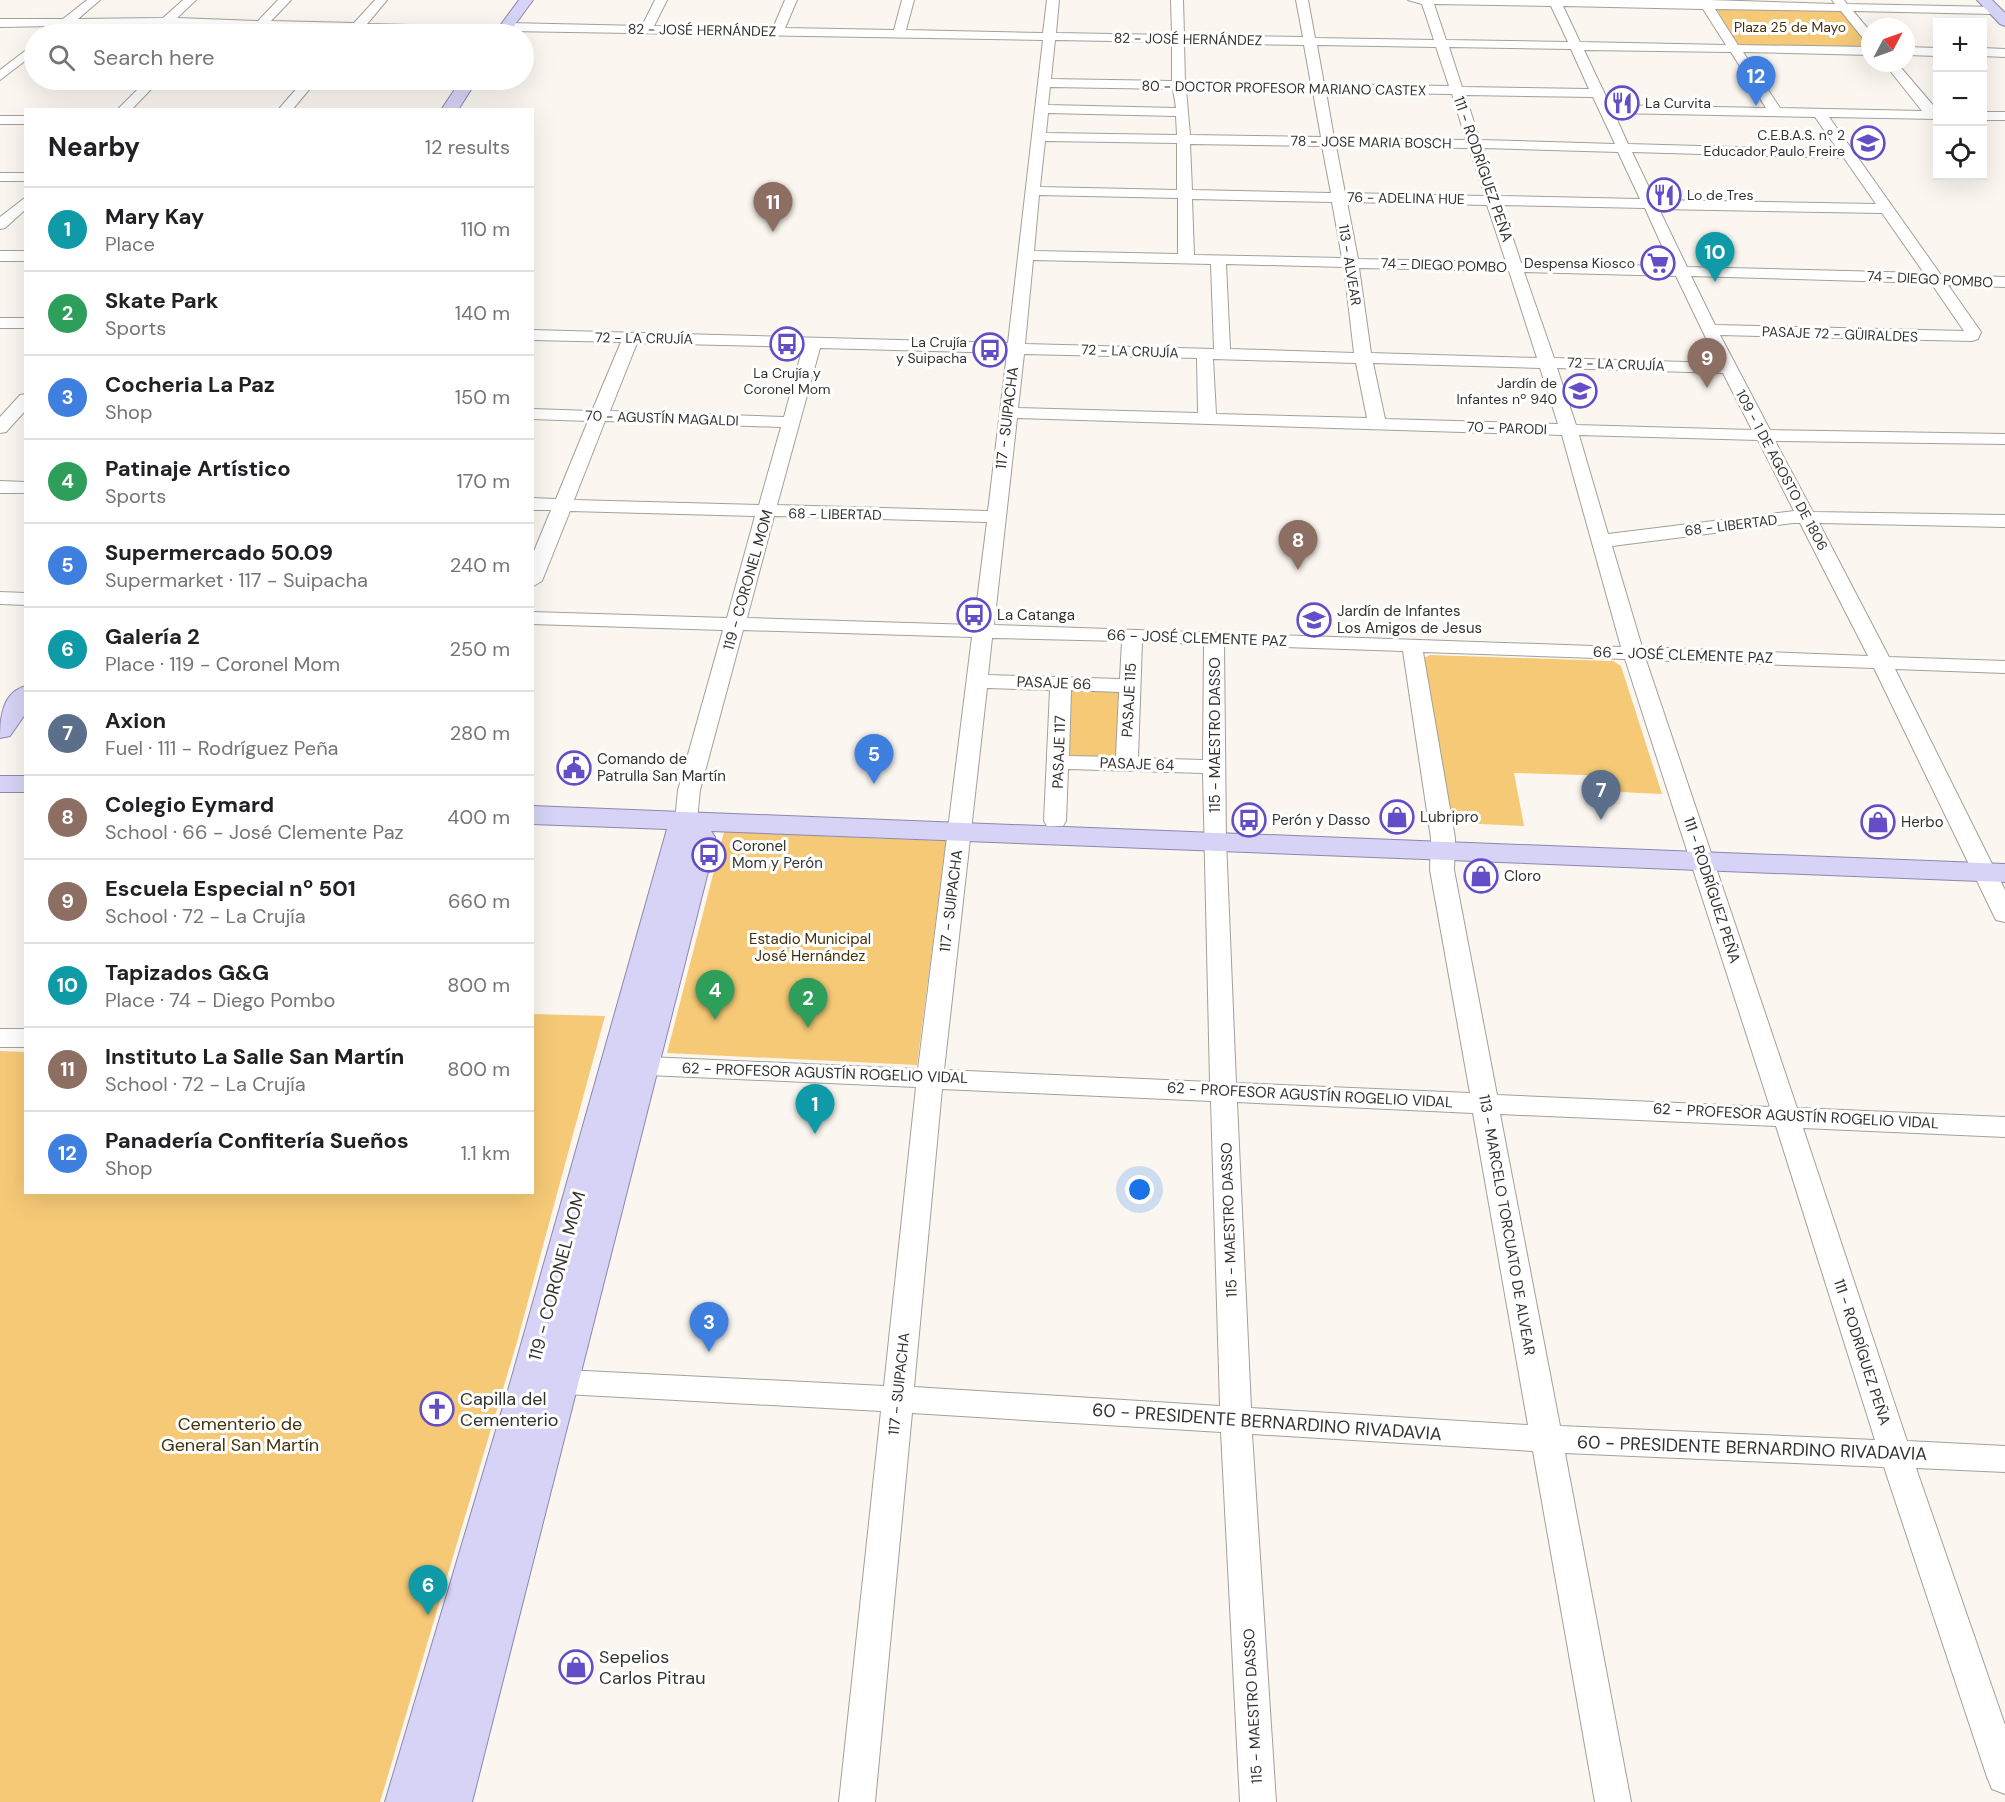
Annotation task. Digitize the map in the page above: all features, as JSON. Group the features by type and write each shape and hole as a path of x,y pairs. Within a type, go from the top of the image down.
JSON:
{"main road":[{"path":"508,24 526,0"},
{"path":"1989,5 2005,21"},
{"path":"450,108 462,90"},
{"path":"0,729 24,697"},
{"path":"0,784 24,784"},
{"path":"0,796 24,797"},
{"path":"534,802 686,814"},
{"path":"534,814 686,814 1215,834 1702,857 1993,866"},
{"name":"119 - CORONEL MOM","path":"449,1802 544,1381 629,1065 700,837 686,814"},
{"path":"961,824 1055,821 1215,834"},
{"name":"119 - CORONEL MOM","path":"408,1802 544,1381"}],"street":[{"path":"65,24 94,0"},
{"path":"164,24 190,0"},
{"path":"261,24 285,0"},
{"path":"360,24 381,0"},
{"path":"646,30 661,0"},
{"path":"778,31 791,0"},
{"path":"899,33 908,0"},
{"name":"117 - SUIPACHA","path":"856,1802 930,1077 961,824 994,517 1009,413 1053,0"},
{"path":"1177,0 1179,86 1184,139 1186,258"},
{"name":"113 - ALVEAR","path":"1302,0 1351,263 1363,357 1377,424"},
{"path":"1412,0 1989,5"},
{"name":"111 - RODRÍGUEZ PEÑA","path":"1427,0 1569,430 1633,653 1702,857 1895,1453 2005,1777"},
{"name":"109 - 1 DE AGOSTO DE 1806","path":"1555,1 1648,203 1728,368 1762,435 1808,516 1882,663 1993,866 2005,914"},
{"path":"1705,2 1775,111"},
{"path":"1841,3 1861,28"},
{"name":"82 - JOSÉ HERNÁNDEZ","path":"0,23 261,24"},
{"name":"82 - JOSÉ HERNÁNDEZ","path":"534,31 778,31 1861,51"},
{"path":"1915,51 1933,52"},
{"path":"1987,52 2005,53"},
{"path":"3,72 24,56"},
{"path":"3,72 24,69"},
{"path":"1898,72 1933,113"},
{"name":"80 - DOCTOR PROFESOR MARIANO CASTEX","path":"1043,83 1597,93"},
{"path":"125,108 144,90"},
{"path":"286,108 302,90"},
{"path":"1605,109 1933,115"},
{"path":"1040,110 1183,112"},
{"path":"1819,113 1934,279"},
{"path":"1987,116 2005,116"},
{"path":"0,120 24,120"},
{"name":"78 - JOSE MARIA BOSCH","path":"1038,137 1474,144 1847,154"},
{"path":"0,177 24,177"},
{"name":"76 - ADELINA HUE","path":"1033,191 1887,209"},
{"path":"0,225 24,203"},
{"name":"74 - DIEGO POMBO","path":"1026,255 2005,282"},
{"path":"0,256 24,256"},
{"path":"1218,260 1222,353"},
{"name":"PASAJE 72 - GÜIRALDES","path":"1709,330 1972,336 1973,332 1934,279"},
{"path":"0,323 24,323"},
{"name":"72 - LA CRUJÍA","path":"534,335 1728,368"},
{"path":"534,576 631,338"},
{"name":"119 - CORONEL MOM","path":"686,814 735,624 813,342"},
{"path":"1205,352 1207,419"},
{"path":"0,399 24,400"},
{"path":"0,428 24,401"},
{"name":"70 - PARODI","path":"1009,413 2003,442"},
{"name":"70 - AGUSTÍN MAGALDI","path":"534,414 791,422"},
{"path":"0,487 24,488"},
{"name":"68 - LIBERTAD","path":"534,504 994,517"},
{"name":"68 - LIBERTAD","path":"1602,541 1808,516 2005,521"},
{"path":"0,598 24,599"},
{"name":"66 - JOSÉ CLEMENTE PAZ","path":"534,618 1214,638 2005,667"},
{"name":"PASAJE 115","path":"1127,764 1132,636"},
{"name":"115 - MAESTRO DASSO","path":"1214,638 1215,834 1236,1421 1258,1802"},
{"name":"113 - MARCELO TORCUATO DE ALVEAR","path":"1412,646 1443,844 1442,870 1613,1802"},
{"name":"PASAJE 66","path":"976,681 1131,686"},
{"name":"PASAJE 117","path":"1055,821 1061,683"},
{"name":"PASAJE 64","path":"1059,762 1215,767"},
{"path":"0,1038 24,1038"},
{"name":"62 - PROFESOR AGUSTÍN ROGELIO VIDAL","path":"629,1065 1784,1115 2005,1127"},
{"name":"60 - PRESIDENTE BERNARDINO RIVADAVIA","path":"544,1381 897,1399 1545,1439 2005,1459"}],"green space":[{"name":"Plaza 25 de Mayo","path":"1716,8 1839,9 1861,36 1861,47 1737,46"},
{"path":"1430,655 1613,661 1621,666 1662,794 1620,792 1615,776 1514,773 1524,826 1459,823 1451,819 1424,658"},
{"path":"1071,687 1122,689 1120,760 1068,758"},
{"name":"Estadio Municipal José Hernández","path":"724,832 946,841 917,1065 667,1053"},
{"name":"Cementerio de General San Martín","path":"534,1014 605,1016 517,1342 380,1802 0,1802 0,1051 24,1052 24,1194 534,1194"}],"place":[{"name":"La Curvita","path":"1622,103"},
{"name":"Panadería Confitería Sueños","path":"1756,106"},
{"name":"C.E.B.A.S. nº 2 Educador Paulo Freire","path":"1868,143"},
{"name":"Lo de Tres","path":"1664,195"},
{"name":"Instituto La Salle San Martín","path":"773,232"},
{"name":"Despensa Kiosco","path":"1658,263"},
{"name":"Tapizados G&G","path":"1715,282"},
{"name":"La Crujía y Coronel Mom","path":"787,344"},
{"name":"La Crujía y Suipacha","path":"990,350"},
{"name":"Escuela Especial nº 501","path":"1707,388"},
{"name":"Jardín de Infantes nº 940","path":"1580,391"},
{"name":"Colegio Eymard","path":"1298,570"},
{"name":"La Catanga","path":"974,615"},
{"name":"Jardín de Infantes Los Amigos de Jesus","path":"1314,620"},
{"name":"Comando de Patrulla San Martín","path":"574,768"},
{"name":"Supermercado 50.09","path":"874,784"},
{"name":"Lubripro","path":"1397,817"},
{"name":"Perón y Dasso","path":"1249,820"},
{"name":"Axion","path":"1601,820"},
{"name":"Herbo","path":"1878,822"},
{"name":"Coronel Mom y Perón","path":"709,855"},
{"name":"Cloro","path":"1481,876"},
{"name":"Patinaje Artístico","path":"715,1020"},
{"name":"Skate Park","path":"808,1028"},
{"name":"Mary Kay","path":"815,1134"},
{"name":"Cocheria La Paz","path":"709,1352"},
{"name":"Capilla del Cementerio","path":"437,1409"},
{"name":"Galería 2","path":"428,1615"},
{"name":"Sepelios Carlos Pitrau","path":"576,1667"}]}
